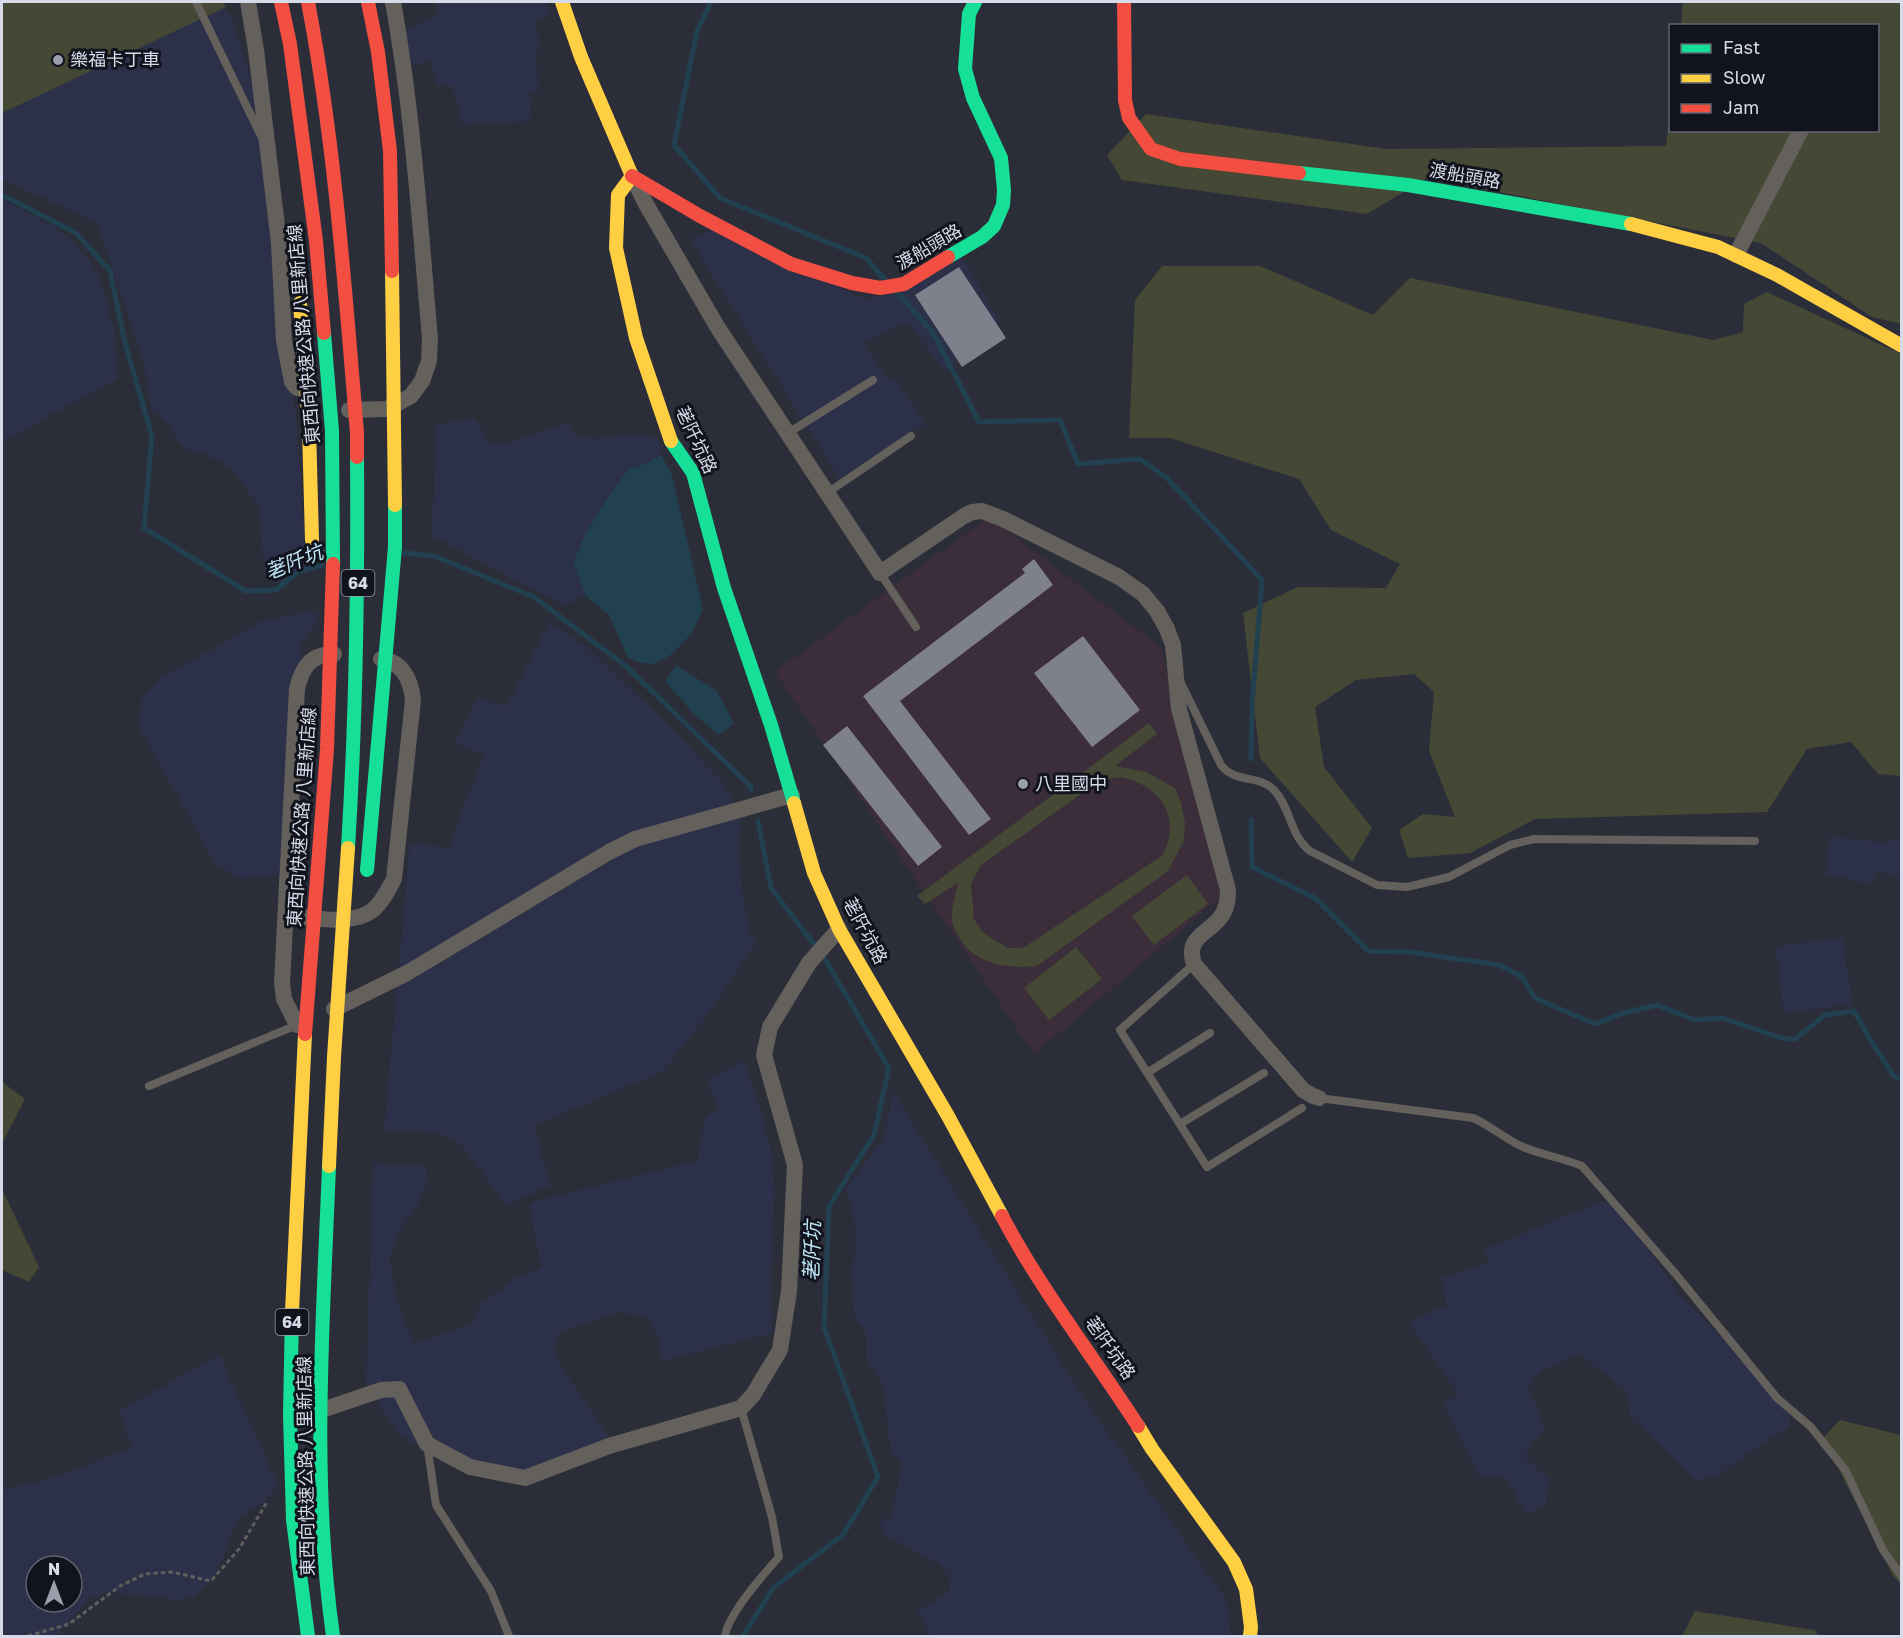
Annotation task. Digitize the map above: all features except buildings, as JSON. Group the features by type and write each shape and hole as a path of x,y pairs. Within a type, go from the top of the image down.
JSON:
{"main road":[{"name":"東西向快速公路 八里新店線","path":"281,2 290,44 316,241 332,431 333,581 327,749 306,1006 292,1316 290,1414 293,1520 308,1636"},
{"name":"東西向快速公路 八里新店線","path":"308,2 341,236 357,433 358,582 354,750 334,1057 320,1431 321,1522 333,1636"},
{"path":"362,929 395,547 390,151 378,52 368,2"},
{"path":"562,2 581,57 632,176"},
{"name":"渡船頭路","path":"632,176 700,216 791,264 852,283 880,288 904,284 982,237 994,226 1003,205 1001,158 973,98 965,69 969,15 975,2"},
{"name":"渡船頭路","path":"1124,2 1125,100 1129,118 1151,149 1180,159 1408,185 1616,220 1719,247 1777,275 1902,346"},
{"name":"荖阡坑路","path":"632,176 618,195 616,248 636,338 671,442 693,473 724,588 771,725 814,873 839,929 948,1116 1006,1224 1058,1308 1109,1381 1152,1449 1234,1562 1245,1589 1251,1627 1250,1636"},
{"path":"298,286 309,427 312,557"},
{"path":"307,757 311,640"},
{"path":"303,842 306,789"},
{"path":"303,877 306,1006"},
{"path":"353,1018 356,986"},
{"path":"330,1166 348,1062"}],"street":[{"path":"248,2 256,50 279,243 285,341 292,382 303,395 321,407 343,411 387,409 411,396 422,381 429,361 430,338 411,119 393,2"},
{"path":"1736,255 1800,132"},
{"path":"632,176 718,328 880,573 964,516 982,511 1004,519 1119,577 1143,594 1157,611 1173,645 1179,709 1228,890 1228,900 1221,917 1197,939 1192,947 1194,964 1304,1090 1319,1098"},
{"path":"343,411 346,546 345,655"},
{"path":"286,915 335,919 354,918 372,911 385,898 394,879 413,700 412,687 406,674 398,665 389,660 325,654 306,665 300,675 297,689 282,983 284,999 297,1026 408,973 609,852 635,839 792,795"},
{"path":"322,1015 307,1321 305,1416 381,1390 399,1389 427,1444 470,1467 525,1478 609,1446 741,1408 753,1395 780,1350 789,1291 795,1165 764,1054 770,1027 811,960 839,929"}],"lane":[{"path":"196,2 268,152"},
{"path":"788,433 873,380"},
{"path":"827,493 911,436"},
{"path":"880,573 916,627"},
{"path":"1174,669 1226,771 1233,776 1258,780 1267,785 1279,796 1296,837 1302,844 1319,856 1377,885 1407,887 1449,877 1510,845 1534,839 1755,841"},
{"path":"1194,964 1120,1030 1207,1167 1302,1108"},
{"path":"149,1086 297,1026"},
{"path":"1147,1072 1210,1033"},
{"path":"1180,1124 1263,1072"},
{"path":"1319,1098 1473,1119 1486,1124 1525,1148 1566,1159 1582,1166 1674,1272 1777,1398 1811,1426 1846,1471 1883,1550 1902,1577"},
{"path":"725,1636 727,1628 756,1584 779,1557 772,1518 741,1408"},
{"path":"427,1444 436,1505 491,1591 509,1636"}],"path":[{"path":"28,1636 69,1624 120,1586 145,1574 172,1572 211,1581 239,1549 270,1496"}],"shaded area":[{"path":"2,2 216,2 232,17 266,130 297,428 306,566 300,574 281,582 272,580 264,566 259,506 231,468 205,454 190,451 179,442 166,422 151,411 144,364 97,223 2,179"},
{"path":"436,2 546,2 549,14 535,22 540,48 536,51 538,92 531,94 529,121 462,124 453,86 436,86 430,60 414,66 402,32 438,14"},
{"path":"2,199 53,226 68,237 92,264 101,280 115,335 117,379 2,442"},
{"path":"712,230 862,298 878,297 962,257 1000,322 946,372 907,322 864,342 886,379 898,381 925,425 840,479 690,240"},
{"path":"475,418 489,442 503,445 568,423 575,436 595,439 643,433 659,441 661,455 628,470 586,533 573,562 586,596 564,605 432,536 436,425"},
{"path":"661,455 671,472 703,609 692,633 672,654 655,664 641,663 628,658 609,615 586,596 573,562 586,533 628,470"},
{"name":"八里國中","path":"989,517 1161,647 1222,896 1034,1054 775,672"},
{"path":"306,612 316,613 318,619 302,643 293,865 278,875 241,879 215,863 140,729 143,697 159,679 262,621"},
{"path":"549,621 583,644 667,724 722,782 740,816 739,855 744,904 751,935 757,941 715,1005 663,1071 534,1126 551,1186 505,1205 461,1144 448,1136 425,1131 384,1130 410,843 448,848 484,754 455,743 478,698 506,707"},
{"path":"676,665 717,691 734,723 719,735 694,714 665,681"},
{"path":"1829,837 1884,842 1901,839 1901,878 1877,871 1871,884 1827,875"},
{"path":"1843,938 1852,1004 1784,1013 1775,946"},
{"path":"744,1060 772,1155 775,1191 771,1279 772,1333 662,1361 659,1338 646,1317 619,1312 558,1332 555,1347 562,1369 613,1442 517,1478 470,1472 444,1463 399,1434 366,1387 373,1164 425,1166 428,1181 419,1202 400,1230 390,1259 395,1294 414,1344 473,1323 480,1305 517,1277 541,1267 529,1203 697,1161 706,1115 718,1110 707,1080"},
{"path":"893,1092 1081,1394 1224,1597 1230,1621 1230,1636 931,1636 917,1611 949,1592 951,1579 937,1563 884,1534 880,1523 891,1515 902,1461 891,1452 883,1383 866,1358 866,1332 856,1321 853,1307 852,1268 855,1258 855,1223 846,1188 885,1133"},
{"path":"1611,1198 1680,1295 1791,1409 1789,1426 1715,1477 1694,1480 1630,1417 1628,1392 1579,1354 1541,1371 1528,1388 1545,1428 1534,1440 1524,1457 1549,1479 1546,1504 1526,1514 1505,1477 1480,1477 1443,1404 1459,1394 1408,1322 1447,1305 1441,1279 1489,1262 1485,1249"},
{"path":"219,1355 277,1482 273,1491 260,1504 241,1516 232,1530 217,1574 195,1597 178,1600 109,1592 91,1598 84,1606 84,1554 24,1554 24,1614 76,1614 56,1636 2,1636 2,1491 64,1474 131,1448 119,1411"}],"green space":[{"name":"樂福卡丁車","path":"2,2 223,2 226,7 2,113"},
{"path":"1683,2 1901,2 1901,324 1872,317 1761,243 1427,178 1367,214 1122,180 1107,155 1146,114 1386,149 1666,146 1669,120 1669,132 1879,132 1879,24 1681,24"},
{"path":"1162,266 1260,266 1373,315 1410,278 1713,340 1743,332 1744,304 1767,292 1901,354 1901,776 1878,774 1851,742 1807,749 1767,812 1535,819 1470,853 1408,858 1399,830 1423,814 1455,817 1429,751 1434,692 1414,674 1356,680 1315,707 1324,767 1372,828 1352,862 1260,758 1243,613 1298,587 1386,588 1400,564 1331,530 1299,479 1170,438 1129,438 1135,300"},
{"path":"1149,723 1157,734 1115,766 1146,772 1175,788 1185,823 1184,841 1168,871 1037,966 1015,967 993,963 974,954 966,946 952,922 958,883 925,904 917,896","holes":["1120,777 1146,787 1164,804 1170,827 1163,855 1023,948 1008,948 982,931 974,919 971,884 981,865 1101,780"]},
{"path":"1187,875 1208,904 1154,945 1132,916"},
{"path":"1076,947 1102,979 1049,1020 1024,988"},
{"path":"2,1082 25,1099 2,1144"},
{"path":"2,1189 39,1267 29,1282 2,1270"},
{"path":"1840,1420 1901,1435 1901,1584 1893,1576 1823,1438"},
{"path":"1695,1611 1815,1630 1818,1636 1682,1636"}],"waterway":[{"path":"711,2 697,31 674,145 720,198 866,258 886,281"},
{"name":"荖阡坑","path":"2,195 76,233 110,271 125,343 152,436 144,528 246,591 276,590 298,572 322,565"},
{"path":"897,292 934,334 979,422 1060,420 1078,464 1140,459 1166,477 1262,580 1252,705 1251,759"},
{"name":"荖阡坑","path":"404,553 434,556 534,597 626,666 751,787 751,790"},
{"path":"1251,820 1252,867 1315,898 1368,951 1410,952 1499,965 1521,976 1535,998 1595,1024 1620,1014 1657,1005 1695,1020 1722,1018 1784,1039 1795,1039 1825,1015 1854,1011 1893,1075 1902,1080"},
{"name":"荖阡坑","path":"743,1636 773,1588 843,1535 878,1477 824,1327 829,1206 874,1135 889,1068 823,956 771,888 758,821"}],"traffic: fast":[{"path":"948,257 982,237 994,226 1003,205 1001,158 973,98 965,69 969,14 975,2"},
{"path":"1299,173 1408,185 1631,224"},
{"path":"324,333 332,431 333,564"},
{"path":"671,441 693,473 724,588 771,725 794,803"},
{"path":"348,848 356,652 357,457"},
{"path":"367,870 395,547 395,505"},
{"path":"329,1166 320,1401 320,1460 326,1577 333,1636"},
{"path":"292,1312 290,1414 293,1520 308,1636"}],"traffic: slow":[{"path":"562,2 581,57 632,176 618,195 616,248 636,338 671,441"},
{"path":"1631,224 1718,247 1777,275 1902,346"},
{"path":"392,271 395,505"},
{"path":"300,303 309,427 312,540"},
{"path":"794,803 814,873 839,929 948,1116 1002,1216"},
{"path":"329,1166 348,848"},
{"path":"292,1312 305,1034"},
{"path":"1138,1426 1152,1449 1234,1562 1246,1589 1250,1636"}],"traffic: jam":[{"path":"281,2 290,44 316,241 324,333"},
{"path":"308,2 325,109 338,217 357,433 357,457"},
{"path":"368,2 378,52 390,151 392,271"},
{"path":"1124,2 1125,100 1129,118 1151,149 1180,159 1299,173"},
{"path":"632,176 700,216 791,264 852,283 880,288 904,284 948,257"},
{"path":"305,1034 327,749 333,564"},
{"path":"1002,1216 1050,1297 1138,1426"}],"place":[{"name":"樂福卡丁車","path":"58,60"},
{"name":"八里國中","path":"1023,784"}]}
